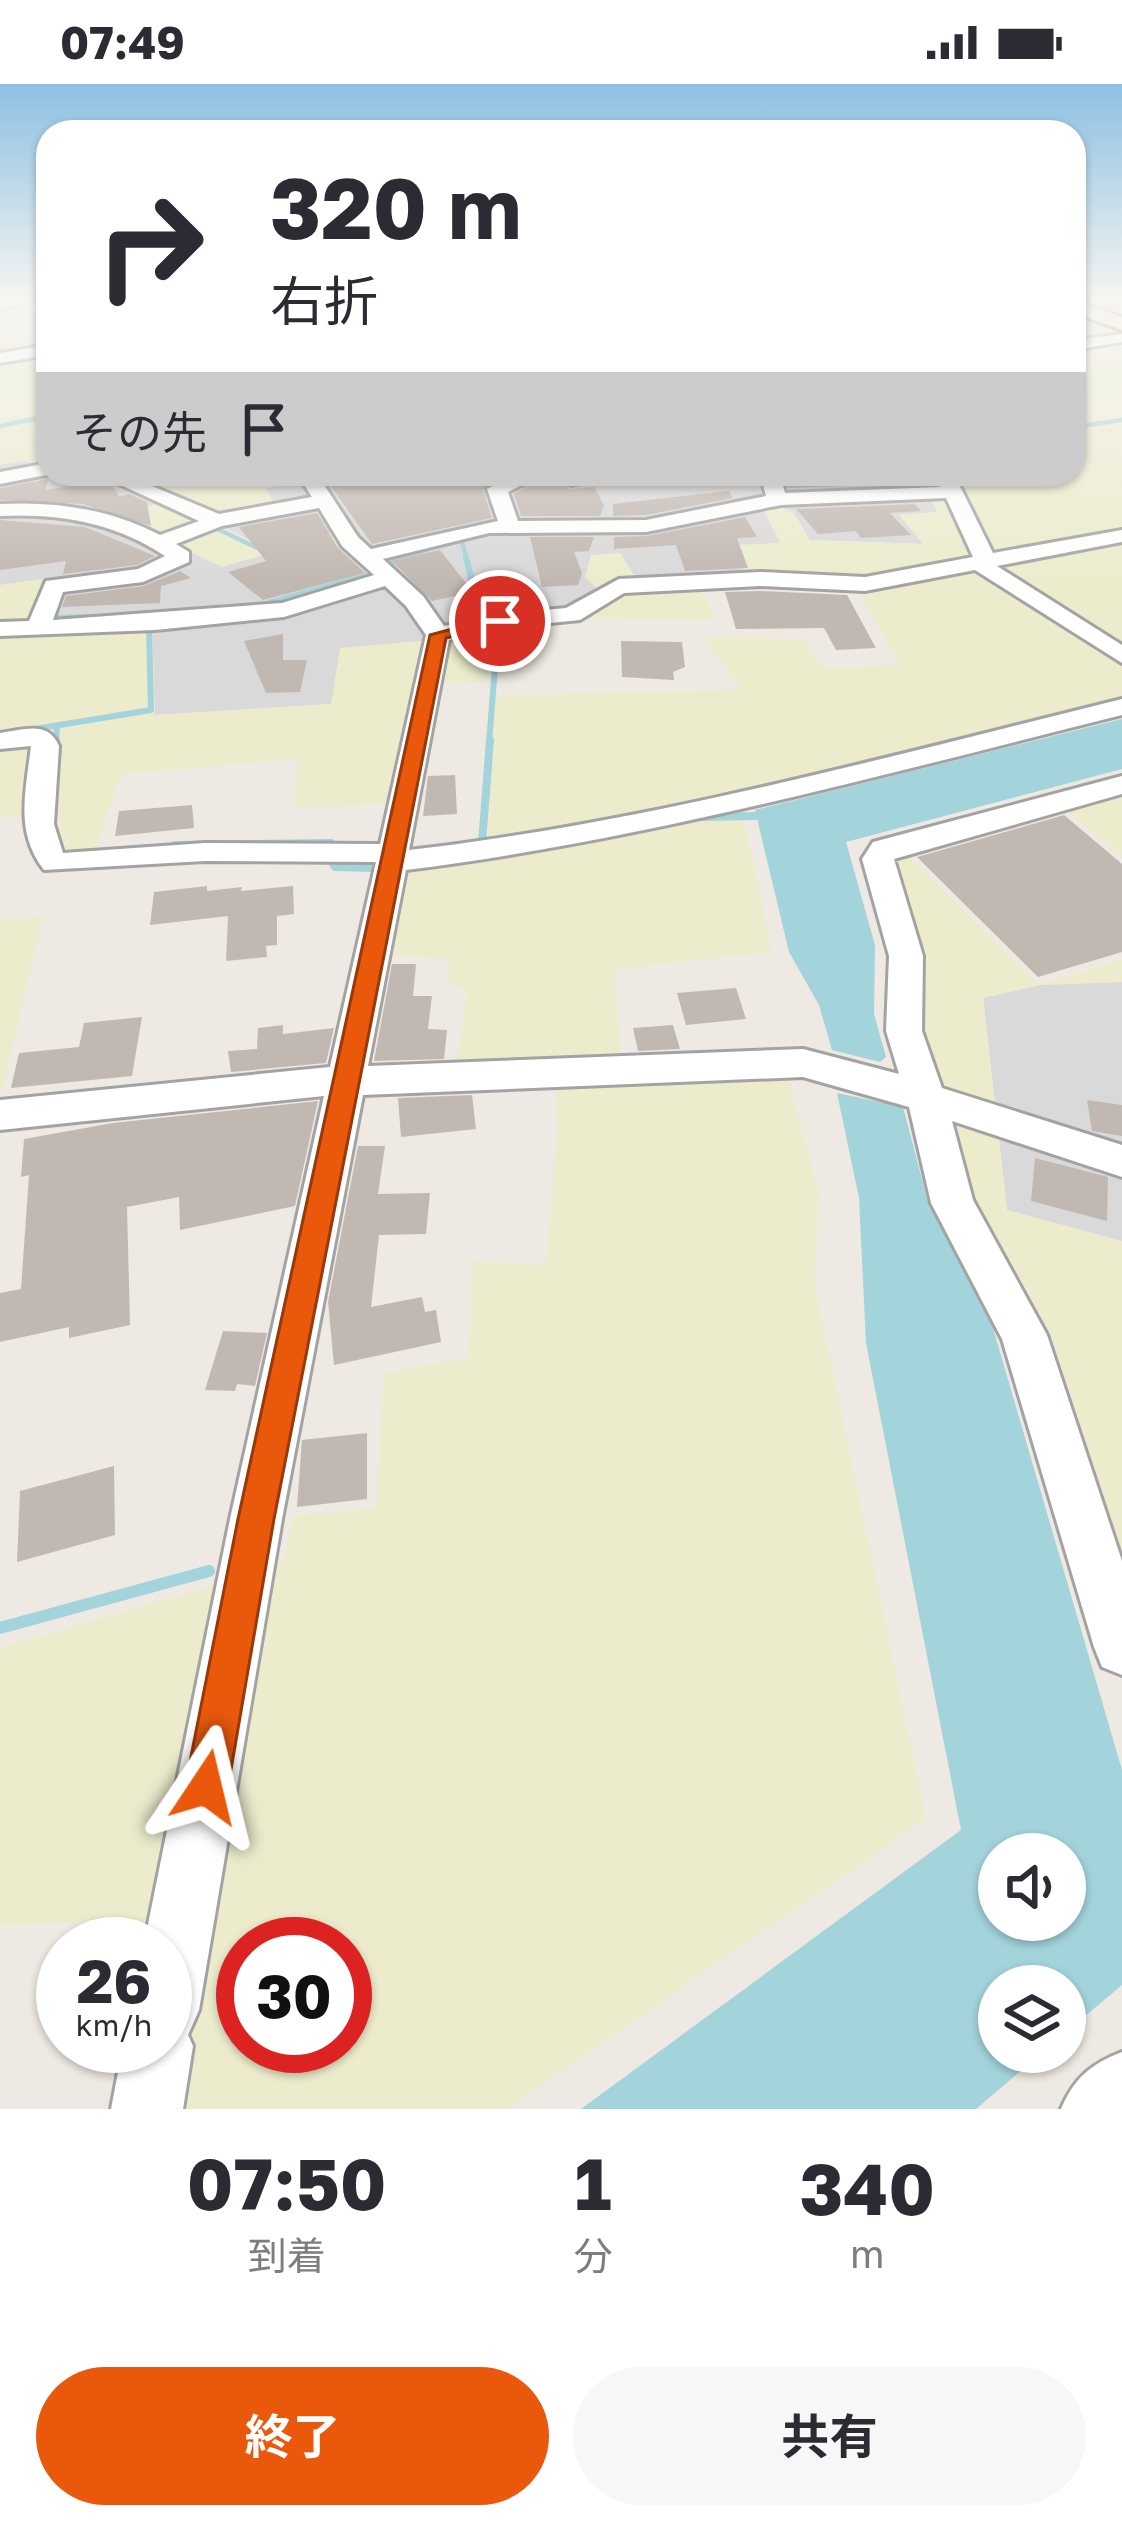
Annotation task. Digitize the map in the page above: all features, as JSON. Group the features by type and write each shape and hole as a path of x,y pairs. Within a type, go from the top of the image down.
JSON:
{"street":[{"path":"0,478 36,472"},
{"path":"135,486 218,521"},
{"path":"182,1917 260,1496 438,635 429,616 366,557 314,486"},
{"path":"504,486 497,489 506,526"},
{"path":"773,486 777,499"},
{"path":"366,557 506,526 646,526 777,499 916,486"},
{"path":"949,486 984,564 1122,656"},
{"path":"164,541 218,521 323,501"},
{"path":"0,510 47,506 122,522 164,541 181,557 159,569 54,586 39,626"},
{"path":"646,526 661,566"},
{"path":"438,635 500,621 572,615 609,589 661,566 760,579 865,584 1122,536"},
{"path":"0,629 155,623 284,610 388,578"},
{"path":"0,741 41,736 39,833 47,856 55,863 205,852 374,852 405,860 473,852 741,802 1122,707"},
{"path":"1122,785 884,849 878,860 906,956 904,1031 952,1203 1024,1335 1122,1647"},
{"path":"0,1115 291,1083 803,1063 1122,1161"},
{"path":"147,2109 153,2073"},
{"path":"1097,2109 1122,2087"}],"shaded area":[{"path":"24,460 36,467 36,486 155,486 180,497 118,517 260,546 211,520 274,504 264,488 276,486 957,486 961,494 929,496 938,512 900,515 925,544 810,540 763,508 781,543 733,546 746,575 605,596 585,618 496,626 331,704 154,715 27,630 42,580 0,585 0,465"},
{"path":"1122,982 1122,1241 1007,1210 983,997 1040,985"}],"green space":[{"path":"0,396 36,396 36,468 24,460 0,465"},
{"path":"1086,396 1122,396 1122,701 734,797 488,843 493,695 743,690 704,638 802,639 823,668 901,666 852,580 746,575 732,545 780,543 762,507 776,505 794,513 810,540 923,544 899,515 937,512 929,495 961,494 957,486 1086,486"},
{"path":"154,486 278,486 265,488 275,505 212,521 260,546 332,533 341,544 275,558 264,555 222,567 116,516 178,497"},
{"path":"620,553 642,587 700,585 715,620 585,618 605,596 585,577 591,555"},
{"path":"42,579 28,629 152,626 155,715 331,704 340,648 441,639 496,626 486,682 419,683 395,804 293,807 299,759 121,774 96,850 68,852 60,831 60,812 0,817 0,585"},
{"path":"1122,789 1122,856 1060,806"},
{"path":"701,820 744,820 772,952 614,969 623,1079 788,1076 819,1195 814,1282 926,1819 507,2109 180,2109 186,2073 192,2073 192,2038 212,1919 36,1917 36,1924 0,1925 0,1648 283,1565 293,1516 376,1508 384,1373 469,1358 472,1261 546,1265 557,1127 553,1058 457,1061 468,991 446,980 451,959 384,954 407,873"},
{"path":"900,848 1040,985 983,998 1007,1210 1122,1241 1122,1589 967,1206 913,1035 923,962 890,866"},
{"path":"43,917 0,1100 0,920"},
{"path":"1122,959 1122,982 1040,985"}],"water":[{"path":"1122,719 1122,769 846,842 875,945 874,1014 886,1057 880,1062 832,1050 819,1005 789,952 755,810"},
{"path":"837,1093 903,1107 928,1202 993,1328 1122,1770 1122,1985 1086,2015 1086,1965 978,1965 978,2073 1018,2073 976,2109 581,2109 961,1830 866,1343 859,1198"}],"building":[{"path":"36,481 36,486 46,486 45,490 112,486 119,497 129,494 147,502 151,526 83,504 0,500 0,488"},
{"path":"331,486 486,486 483,490 492,518 372,544"},
{"path":"529,486 594,487 604,505 600,516 521,516 514,494"},
{"path":"729,491 733,498 646,515 613,516 613,504"},
{"path":"915,504 921,511 890,513 911,535 861,538 856,531 818,534 796,509"},
{"path":"317,513 338,548 365,573 263,600 228,572 266,561 239,527"},
{"path":"745,517 757,537 737,538 748,568 685,571 676,545 614,549 614,537 647,536"},
{"path":"0,520 85,527 155,556 137,565 63,574 66,561 0,570"},
{"path":"530,537 594,537 589,551 574,552 582,573 578,585 542,587"},
{"path":"440,550 473,592 432,601 392,561"},
{"path":"180,571 191,578 161,586 160,603 62,607 66,596 144,586"},
{"path":"725,592 847,595 876,648 836,650 824,628 736,629"},
{"path":"283,634 283,660 307,660 300,692 266,693 244,641"},
{"path":"621,641 682,642 685,667 673,672 674,680 622,677"},
{"path":"455,775 457,814 423,816 428,776"},
{"path":"192,805 194,828 115,836 119,811"},
{"path":"1064,815 1122,864 1122,952 1038,977 917,857"},
{"path":"207,886 207,891 242,887 241,891 293,886 294,914 277,916 277,945 266,946 267,957 226,961 228,916 150,925 154,892"},
{"path":"392,964 416,964 413,996 432,996 428,1029 447,1030 444,1059 374,1061"},
{"path":"736,988 746,1019 686,1025 677,993"},
{"path":"142,1017 132,1076 11,1088 19,1053 79,1047 84,1023"},
{"path":"283,1025 283,1034 334,1028 326,1063 231,1072 228,1051 257,1049 258,1028"},
{"path":"673,1025 680,1049 638,1051 633,1028"},
{"path":"472,1095 476,1129 401,1137 398,1098"},
{"path":"1087,1100 1122,1105 1122,1136 1092,1131"},
{"path":"318,1101 295,1206 180,1230 179,1197 127,1207 130,1325 69,1338 69,1327 0,1342 0,1293 21,1289 29,1175 21,1177 24,1139 113,1123"},
{"path":"358,1146 385,1146 378,1194 430,1193 426,1234 379,1235 371,1307 422,1297 425,1312 436,1310 441,1342 334,1365 328,1302"},
{"path":"1035,1158 1108,1177 1107,1221 1031,1201"},
{"path":"223,1331 267,1333 255,1386 205,1390"},
{"path":"367,1433 367,1499 297,1507 302,1440"},
{"path":"114,1466 115,1535 17,1562 20,1491"}],"waterway":[{"path":"0,426 36,418"},
{"path":"1086,425 1122,420"},
{"path":"213,527 266,552"},
{"path":"400,559 454,540 462,542 467,560"},
{"path":"400,559 406,557"},
{"path":"466,557 476,599 490,618"},
{"path":"385,565 400,559"},
{"path":"262,605 366,576"},
{"path":"53,618 96,617"},
{"path":"29,730 151,710 149,628"},
{"path":"489,743 498,629"},
{"path":"56,743 57,726"},
{"path":"55,750 56,740"},
{"path":"482,843 490,740"},
{"path":"700,817 756,816"},
{"path":"175,845 331,843"},
{"path":"331,860 335,867 375,868"},
{"path":"0,1628 209,1571"}],"route":[{"path":"206,1787 256,1519 438,635 500,621"}]}
